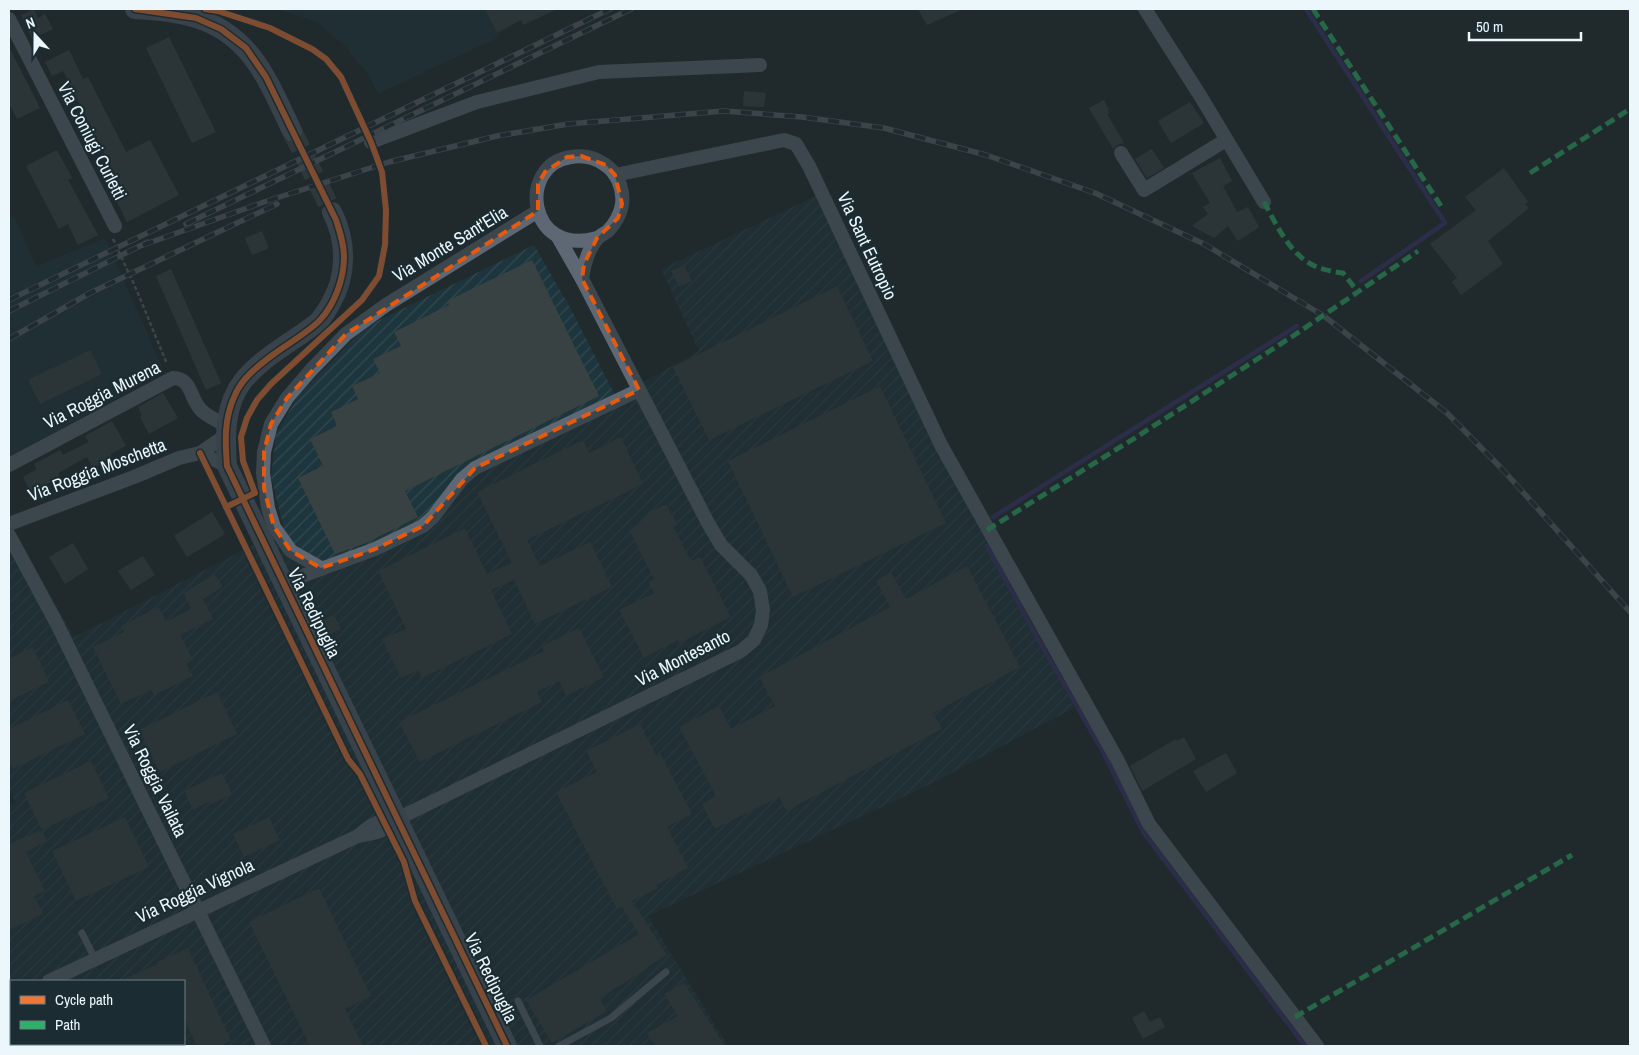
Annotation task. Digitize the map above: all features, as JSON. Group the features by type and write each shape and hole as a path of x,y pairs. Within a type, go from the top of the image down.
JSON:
{"street":[{"path":"135,9 156,10 196,18 221,29 237,40 255,59 266,77 292,131"},
{"path":"1146,9 1264,202"},
{"name":"Via Coniugi Curletti","path":"9,20 112,229"},
{"path":"371,142 477,102 599,72 760,65"},
{"name":"Via Sant Eutropio","path":"615,175 784,140 796,144 809,166 941,445 1118,761 1150,824 1317,1046"},
{"path":"1121,153 1144,190 1226,140"},
{"path":"581,156 594,158 606,165 615,175 621,189 622,204 618,218 609,230 597,238 584,242 570,241 558,237 542,221 536,198 538,184 545,172 555,163 567,157 581,156"},
{"name":"Via Monte Sant'Elia","path":"321,568 291,551 274,527 268,508 263,473 264,452 271,424 287,398 346,334 386,305 538,211"},
{"name":"Via Redipuglia","path":"332,212 342,239 344,257 336,294 320,320 262,362 242,381 234,395 225,431 227,466 507,1046"},
{"name":"Via Montesanto","path":"397,820 741,651 754,640 761,625 763,610 760,591 750,575 721,545 708,523 582,279 558,237"},
{"path":"582,279 584,264 597,238"},
{"name":"Via Roggia Murena","path":"9,465 173,378 180,378 187,383 199,409 225,431"},
{"path":"284,586 294,579 375,549 423,526 433,517 457,484 475,468 639,390"},
{"name":"Via Roggia Moschetta","path":"9,524 179,458 200,453 225,431"},
{"path":"200,453 227,466"},
{"name":"Via Roggia Vailata","path":"9,535 57,624 264,1046"},
{"name":"Via Roggia Vignola","path":"51,980 358,836 372,825 383,820 397,820"}],"lane":[{"path":"82,933 95,959"},
{"path":"559,1046 611,1018 666,972"},
{"path":"518,1001 540,1046"}],"path":[{"path":"112,229 173,378"}],"highlighted area":[{"path":"581,156 606,165 615,175 622,204 618,218 597,238 584,264 582,279 639,390 475,468 423,526 375,549 321,568 291,551 274,527 264,488 264,452 271,424 287,398 346,334 538,211 538,184 545,172 567,157"}],"shaded area":[{"path":"278,9 485,9 499,37 378,94 368,74 344,45 314,21"},
{"path":"816,196 1074,708 933,783 648,916 728,1046 9,1046 9,805 15,802 9,788 9,554 24,548 74,637 284,529 271,477 276,434 298,396 365,327 534,245 572,311 616,397 699,351 661,269"},
{"path":"14,216 36,266 105,238 164,371 9,458 9,219"}],"building":[{"path":"34,9 38,18 45,14 53,29 32,39 21,15"},
{"path":"485,9 557,9 523,25 521,20 497,33"},
{"path":"918,9 963,9 927,25"},
{"path":"169,37 216,132 192,143 146,48"},
{"path":"9,47 40,108 17,119 9,103"},
{"path":"69,50 83,79 88,77 126,152 150,140 179,195 127,222 100,166 108,161 63,71 52,76 45,62"},
{"path":"744,91 766,93 764,107 743,106"},
{"path":"1104,100 1109,110 1107,114 1124,143 1117,145 1113,149 1089,108"},
{"path":"1190,102 1204,123 1171,143 1158,121"},
{"path":"1152,149 1164,168 1147,178 1135,159"},
{"path":"57,150 72,178 68,180 98,235 78,245 68,224 59,229 26,166"},
{"path":"1220,158 1232,181 1223,186 1237,212 1248,207 1259,227 1238,241 1228,226 1214,238 1192,226 1208,214 1203,207 1210,203 1192,173"},
{"path":"1504,168 1528,202 1525,204 1529,208 1488,241 1503,264 1461,295 1452,282 1457,278 1430,244 1476,210 1465,197"},
{"path":"262,231 269,248 252,255 245,238"},
{"path":"532,260 599,396 405,491 418,517 366,543 335,554 298,478 323,466 310,439 337,426 331,412 358,399 352,386 380,373 373,359 401,346 394,332 449,305 447,301"},
{"path":"684,265 692,281 679,287 671,271"},
{"path":"171,269 221,383 206,390 156,276"},
{"path":"837,286 873,361 709,440 673,367"},
{"path":"90,350 102,374 40,404 28,380"},
{"path":"880,386 946,523 793,597 728,461"},
{"path":"163,393 178,418 149,434 140,417 142,415 138,407"},
{"path":"112,421 126,446 110,454 112,457 93,468 87,457 58,473 60,477 31,493 23,477 37,469 34,464 60,450 63,455 89,442 85,436"},
{"path":"621,437 643,484 527,540 540,566 590,542 612,587 535,624 514,580 491,590 512,634 422,678 418,670 401,678 382,639 406,629 378,571 465,528 487,574 512,563 477,492 583,440 589,453"},
{"path":"666,504 677,524 673,526 691,561 700,557 731,617 679,643 678,640 644,658 619,610 654,593 648,582 654,579 629,530 640,524 648,513"},
{"path":"212,512 225,534 187,557 174,536"},
{"path":"73,543 88,569 65,584 49,557"},
{"path":"143,556 155,575 131,590 118,571"},
{"path":"967,566 1020,667 933,713 942,729 786,811 779,797 715,829 702,804 716,796 679,727 719,706 731,729 775,706 759,677 890,607 876,581 891,572 906,599"},
{"path":"215,574 223,587 203,599 213,619 180,635 193,660 186,663 193,676 154,695 151,690 121,704 93,647 124,632 121,626 159,607 166,622 191,609 183,593"},
{"path":"334,615 341,629 323,638 316,623"},
{"path":"579,628 604,677 566,696 559,681 537,692 542,702 420,762 399,722 544,651 542,646"},
{"path":"33,647 49,682 9,701 9,659"},
{"path":"217,692 237,734 160,772 139,730"},
{"path":"68,700 85,734 13,769 9,761 9,729"},
{"path":"640,724 656,755 660,753 692,814 667,827 688,868 656,885 658,888 632,901 667,955 599,998 607,1011 552,1043 526,1000 639,934 622,907 617,909 556,792 597,772 586,751"},
{"path":"1184,737 1196,759 1142,791 1130,766 1176,739 1177,741"},
{"path":"1226,753 1237,773 1206,792 1193,771"},
{"path":"91,761 109,798 42,830 24,793"},
{"path":"222,773 232,794 211,804 210,801 193,810 184,791"},
{"path":"125,817 149,867 76,901 52,851"},
{"path":"269,817 280,840 244,857 233,834"},
{"path":"42,830 47,841 26,852 45,891 34,896 43,914 9,930 9,844"},
{"path":"319,888 371,996 345,1009 363,1046 310,1046 249,922"},
{"path":"188,948 231,1041 220,1046 197,1046 185,1020 185,980 122,980 158,964 157,962"},
{"path":"684,983 725,1046 655,1046 647,1033 678,1016 664,994"},
{"path":"1144,1011 1150,1022 1160,1017 1165,1027 1143,1039 1132,1018"}],"waterway":[{"path":"1306,9 1445,223 1361,281"},
{"path":"993,517 1297,326"},
{"path":"987,546 1102,750 1143,832 1305,1046"}],"tunnel":[{"path":"292,131 332,212"}],"railway":[{"path":"9,300 610,9"},
{"path":"186,224 631,9"},
{"path":"143,245 264,202 389,162 497,136 568,124 724,111 802,117 884,128 986,155 1095,193 1204,244 1324,316 1447,413 1504,471 1630,612"},
{"path":"9,339 90,293 277,204"},
{"path":"9,311 148,242"}],"marked path":[{"path":"1313,9 1441,206"},
{"path":"1530,173 1630,109"},
{"path":"1264,202 1281,233 1303,259 1325,270 1343,273 1358,292"},
{"path":"987,530 1293,336 1418,251"},
{"path":"1295,1017 1572,855"}],"cycle path":[{"path":"135,9 196,18 221,29 246,48 266,77 336,220 343,243 344,265 334,299 316,324 257,367 246,377 238,389 231,404 227,421 227,466 507,1046"},
{"path":"205,9 218,11 270,28 312,49 326,59 341,77 371,142 382,172 386,210 385,245 379,276 362,300 271,384 257,400 247,418 241,437 243,461 255,493 226,507"},
{"path":"200,453 348,759 360,774 404,862 415,901 486,1046"}]}
